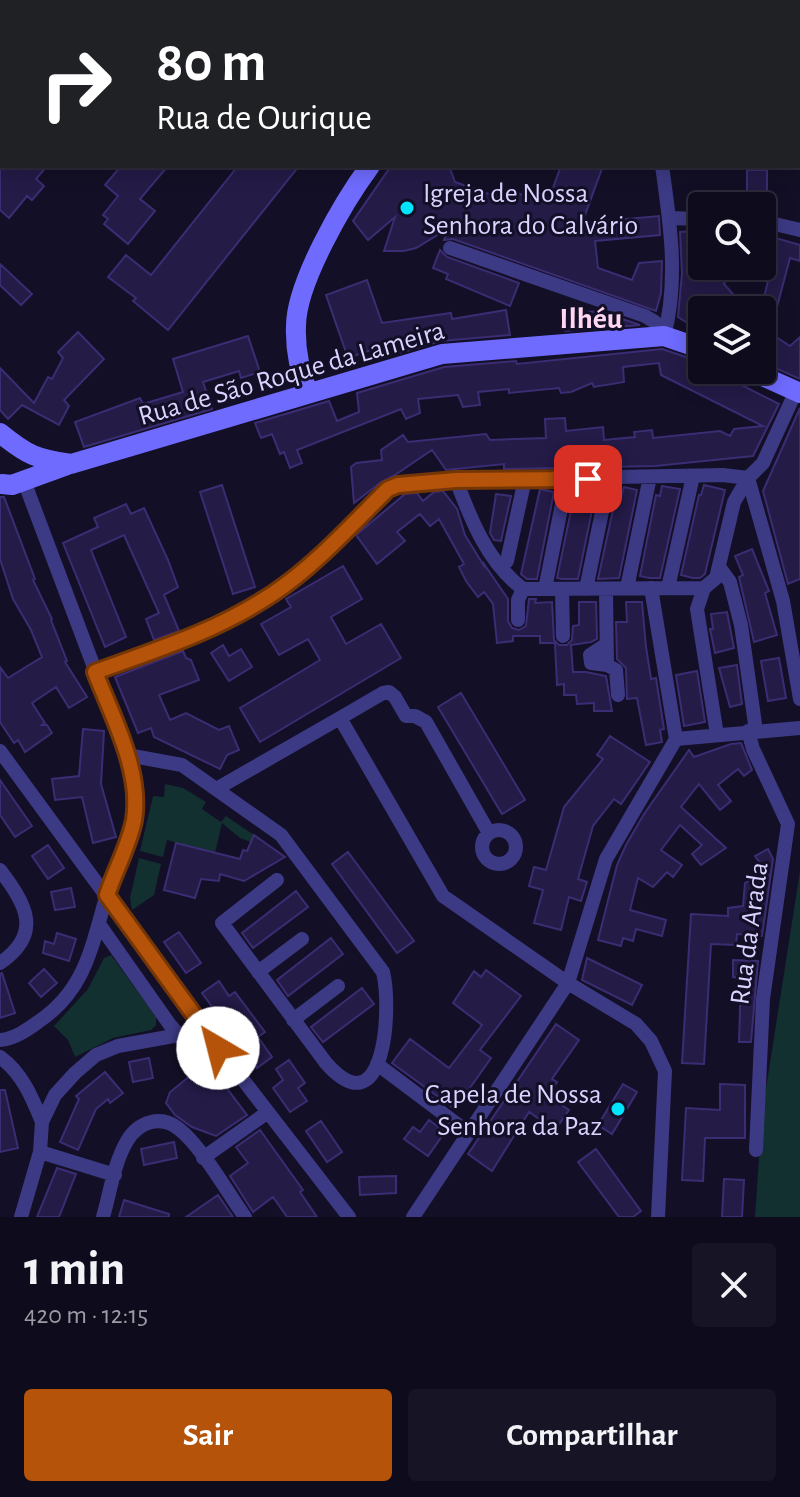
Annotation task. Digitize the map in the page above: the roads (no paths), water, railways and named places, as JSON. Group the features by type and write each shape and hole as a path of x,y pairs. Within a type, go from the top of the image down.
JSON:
{"main road":[{"path":"308,393 295,324 300,299 352,191 369,168"},
{"name":"Rua de São Roque da Lameira","path":"0,433 25,454 71,464 442,354 664,336 688,344"},
{"path":"776,382 798,392"},
{"path":"1,485 21,469 25,454"},
{"path":"1,485 12,485 71,464"}],"street":[{"path":"662,168 669,218 671,280 669,318 664,336"},
{"path":"669,218 688,219"},
{"path":"776,224 800,230"},
{"path":"450,248 645,316 655,322 664,336"},
{"path":"717,735 697,609 704,588 716,578 734,502 748,478 763,463 798,392"},
{"path":"95,672 189,640 273,593 339,537 388,489 398,485 456,480 723,475 748,478"},
{"path":"668,588 693,476"},
{"path":"627,588 650,477"},
{"path":"586,589 609,478"},
{"path":"748,478 783,601 800,699"},
{"path":"501,567 507,561 525,479"},
{"path":"545,589 567,479"},
{"path":"456,480 474,529 512,581 523,589 704,588"},
{"path":"0,1040 27,1030 66,998 82,976 107,895 127,846 135,797 127,755 24,481"},
{"name":"Rua da Arada","path":"719,567 730,582 741,625 753,749 788,824 763,999 756,1150"},
{"path":"413,1217 568,983 606,859 676,739 651,588"},
{"path":"518,620 518,600 523,589"},
{"path":"606,589 605,645 590,655 591,663 616,670 618,695"},
{"path":"562,590 563,636"},
{"path":"218,788 389,692 406,716 415,716 426,722 489,833"},
{"path":"340,718 443,896 568,983 636,1024 651,1041 665,1071 658,1217"},
{"path":"676,739 800,728"},
{"path":"0,751 218,1048 349,1217"},
{"path":"127,755 182,765 281,835 383,972 387,991 385,1033 370,1078 359,1084 346,1083 326,1063 222,923 277,880"},
{"path":"0,870 22,900 26,924 12,955 0,963"},
{"path":"99,924 179,1035"},
{"path":"258,972 302,939"},
{"path":"293,1020 338,986"},
{"path":"21,1217 40,1152 42,1122 55,1095 96,1055 118,1046 179,1035 218,1048"},
{"path":"0,1057 18,1074 31,1093 42,1122"},
{"path":"377,1064 469,1133"},
{"path":"203,1158 268,1112"},
{"path":"103,1217 126,1142 137,1128 152,1121 166,1122 178,1128 245,1217"},
{"path":"40,1152 115,1175"}],"place":[{"name":"Igreja de Nossa Senhora do Calvário","path":"407,208"},
{"name":"Capela de Nossa Senhora da Paz","path":"618,1109"}],"district":[{"name":"Ilhéu","path":"591,318"}]}
